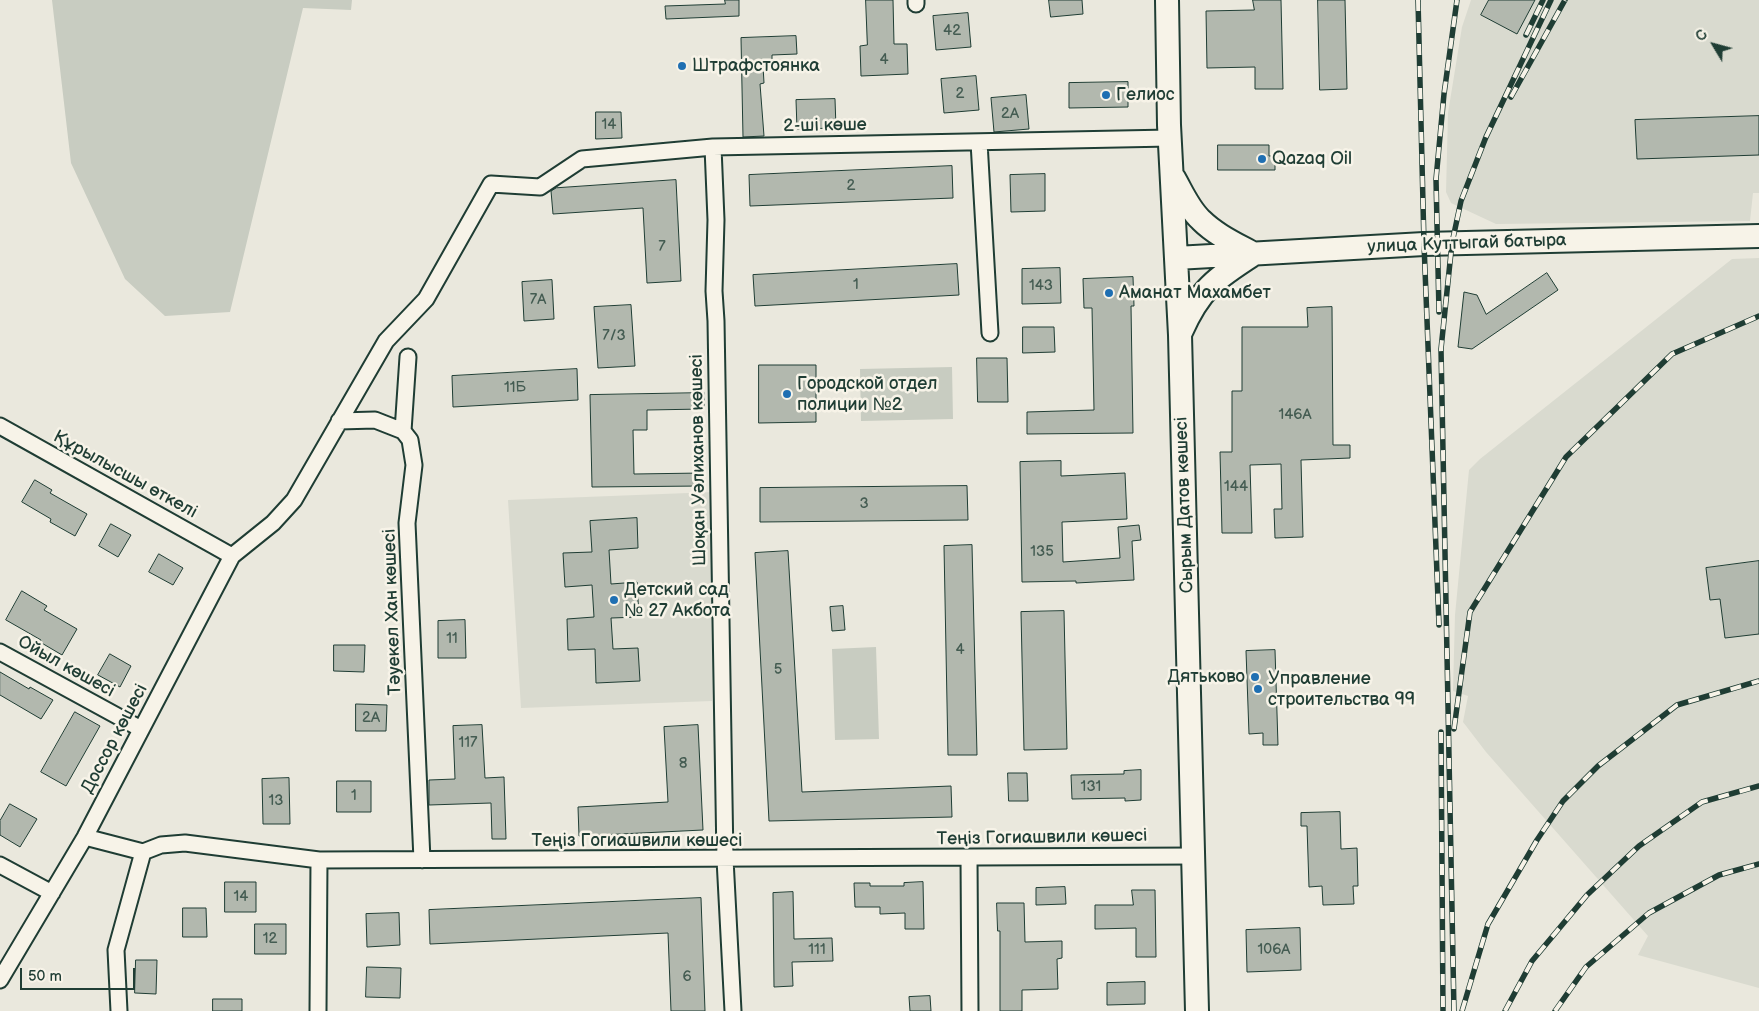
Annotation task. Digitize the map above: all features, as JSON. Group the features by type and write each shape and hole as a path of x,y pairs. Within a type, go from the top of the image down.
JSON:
{"main road":[{"name":"Сырым Датов көшесі","path":"1167,0 1170,138 1180,335 1198,1011"},
{"path":"1172,174 1188,203 1201,220 1220,234 1254,254 1221,275 1204,291 1191,309 1180,335"},
{"name":"улица Куттыгай батыра","path":"1176,258 1424,244 1759,236"}],"street":[{"name":"2-ші көше","path":"491,184 540,187 582,158 712,147 1170,138"},
{"path":"979,142 990,333"},
{"name":"Шоқан Уәлиханов көшесі","path":"712,147 716,220 714,291 724,859 733,1011"},
{"name":"Доссор көшесі","path":"0,980 85,837 232,556 273,524 294,500 386,341 426,299 491,184"},
{"path":"339,421 376,420 403,431 408,357"},
{"name":"Құрылысшы өткелі","path":"0,426 232,556"},
{"name":"Тәуекел Хан көшесі","path":"403,431 410,440 414,465 408,523 422,860"},
{"name":"Ойыл көшесі","path":"0,652 141,729"},
{"path":"85,837 143,852 116,950 119,1011"},
{"name":"Теңіз Гогиашвили көшесі","path":"143,852 162,845 185,843 319,860 1194,856"},
{"path":"969,858 970,1011"},
{"path":"318,1011 319,860"},
{"path":"0,865 52,893"}],"shaded area":[{"path":"52,0 352,0 351,10 303,8 230,312 165,316 125,279 71,163"},
{"path":"1471,0 1759,0 1759,193 1753,193 1750,221 1496,224 1451,203 1446,192 1448,113 1462,27"},
{"path":"1759,258 1759,988 1638,955 1648,936 1486,752 1463,722 1468,696 1453,691 1455,615 1469,470 1480,459 1732,259"},
{"path":"952,367 953,419 861,421 860,369"},
{"name":"Детский сад № 27 Акбота","path":"714,492 712,701 521,708 508,500"},
{"path":"876,647 879,739 835,740 832,649"}],"building":[{"path":"725,0 739,0 739,16 666,19 665,6 725,4"},
{"path":"866,0 893,0 894,44 907,44 908,74 861,76 860,46 867,45"},
{"path":"1049,0 1082,0 1083,14 1051,17"},
{"path":"1253,0 1281,0 1283,89 1255,89 1255,67 1207,68 1206,11 1254,10"},
{"path":"1318,0 1345,0 1347,89 1320,90"},
{"path":"1489,0 1535,0 1517,34 1481,15"},
{"path":"968,13 971,47 936,50 933,16"},
{"path":"796,36 797,54 772,55 772,66 763,66 764,83 760,84 764,136 743,137 741,38"},
{"path":"976,76 979,110 944,113 941,79"},
{"path":"1128,82 1128,107 1069,108 1069,83"},
{"path":"1026,95 1029,129 994,132 991,98"},
{"path":"835,99 836,128 797,129 796,100"},
{"path":"596,112 621,112 622,138 596,139"},
{"path":"1759,116 1759,155 1637,159 1635,120"},
{"path":"1218,145 1269,145 1269,156 1275,156 1275,170 1218,170"},
{"path":"952,166 953,198 750,206 749,175"},
{"path":"1045,174 1045,211 1011,212 1010,175"},
{"path":"676,180 681,281 647,283 643,208 553,214 551,191 556,188"},
{"path":"957,264 959,295 755,306 753,275"},
{"path":"1060,268 1061,303 1022,304 1022,269"},
{"path":"1547,273 1558,290 1472,349 1458,347 1464,292 1477,295 1486,314"},
{"path":"1133,277 1134,306 1131,306 1133,433 1027,434 1027,412 1094,410 1092,308 1084,308 1083,279"},
{"path":"552,280 554,319 524,321 522,282"},
{"path":"631,305 635,366 598,368 594,307"},
{"path":"1332,307 1333,445 1350,445 1350,458 1301,460 1303,537 1275,538 1274,509 1282,509 1281,464 1250,465 1252,533 1222,533 1220,452 1232,452 1232,391 1242,391 1242,327 1308,327 1307,308"},
{"path":"1023,327 1054,327 1055,352 1023,353"},
{"path":"977,358 1007,358 1008,402 978,402"},
{"name":"Городской отдел полиции №2","path":"759,365 816,365 816,422 759,423"},
{"path":"577,369 578,400 453,407 452,376"},
{"path":"704,393 704,409 647,410 647,430 633,430 634,474 702,473 702,486 592,487 590,395"},
{"path":"1061,461 1061,476 1125,473 1127,519 1062,522 1063,562 1120,558 1118,527 1139,525 1141,540 1132,541 1134,580 1076,583 1076,581 1022,582 1020,462"},
{"path":"35,480 52,490 50,493 87,514 75,536 50,522 51,519 22,502"},
{"path":"967,486 968,520 760,522 760,488"},
{"path":"637,518 638,548 609,550 611,584 637,582 639,617 611,618 613,649 638,648 640,681 596,683 595,649 568,650 567,619 594,617 592,585 565,587 563,553 592,552 590,521"},
{"path":"111,524 131,535 118,557 99,546"},
{"path":"972,545 977,755 948,755 944,546"},
{"path":"788,551 802,792 951,786 952,817 769,821 755,553"},
{"path":"159,554 183,568 173,585 149,572"},
{"path":"1759,561 1759,634 1725,638 1720,599 1710,600 1706,568"},
{"path":"22,591 47,606 44,610 77,629 62,655 40,642 41,640 6,620"},
{"path":"843,606 845,630 832,631 830,607"},
{"path":"1064,611 1067,749 1024,750 1021,612"},
{"path":"465,620 466,658 438,658 438,621"},
{"path":"334,645 365,645 364,672 334,671"},
{"path":"1275,650 1278,745 1263,745 1263,733 1249,734 1246,651"},
{"path":"110,654 131,666 120,687 98,675"},
{"path":"0,672 53,700 41,719 0,695"},
{"path":"356,704 387,705 386,731 356,731"},
{"path":"75,712 100,726 66,786 41,772"},
{"path":"482,725 485,778 504,777 506,839 492,839 491,803 429,805 429,780 455,779 453,726"},
{"path":"698,725 703,830 579,836 578,807 668,802 664,727"},
{"path":"1141,770 1141,800 1125,801 1125,798 1072,799 1071,775 1124,774 1124,771"},
{"path":"1008,773 1027,773 1028,801 1009,801"},
{"path":"289,778 290,824 263,824 262,779"},
{"path":"337,781 371,781 371,812 337,812"},
{"path":"10,804 37,819 20,847 0,835 0,821"},
{"path":"1340,812 1341,849 1357,848 1358,886 1353,886 1354,904 1323,905 1322,886 1309,887 1307,826 1301,826 1301,813"},
{"path":"225,882 256,882 256,912 225,912"},
{"path":"923,882 924,929 905,929 905,913 880,914 880,907 855,907 854,883 870,883 870,886 904,886 904,883"},
{"path":"1065,887 1066,904 1036,905 1036,888"},
{"path":"1132,890 1155,890 1156,957 1136,957 1136,928 1095,929 1095,905 1133,905"},
{"path":"793,892 794,939 832,938 833,961 792,962 793,986 774,987 773,893"},
{"path":"701,898 705,1011 671,1011 668,933 430,944 429,910"},
{"path":"997,903 1024,903 1025,942 1062,941 1062,958 1057,959 1058,989 1022,990 1022,1011 1000,1011 1000,931 998,931"},
{"path":"183,908 206,908 207,937 183,937"},
{"path":"399,913 400,945 367,947 366,914"},
{"path":"255,924 286,924 286,954 255,954"},
{"path":"1300,928 1301,970 1247,972 1246,930"},
{"path":"136,960 157,960 156,994 135,993"},
{"path":"367,967 401,968 400,998 366,997"},
{"path":"1145,982 1145,1004 1107,1005 1107,983"},
{"path":"930,996 931,1011 910,1011 909,997"},
{"path":"213,999 242,999 242,1011 213,1011"}],"railway":[{"path":"1418,0 1424,244 1439,625"},
{"path":"1439,312 1436,179 1444,94 1457,0"},
{"path":"1526,35 1543,0"},
{"path":"1454,1011 1441,349 1452,243 1461,201 1486,137 1551,0"},
{"path":"1511,97 1565,0"},
{"path":"1454,729 1470,612 1566,457 1672,354 1759,316"},
{"path":"1462,1011 1488,924 1537,840 1563,801 1598,766 1677,705 1759,681"},
{"path":"1441,732 1443,1011"},
{"path":"1505,1011 1532,961 1587,895 1639,846 1702,802 1759,786"},
{"path":"1555,1011 1586,967 1649,913 1719,875 1759,864"}],"place":[{"name":"Штрафстоянка","path":"682,66"},
{"name":"Гелиос","path":"1106,95"},
{"name":"Qazaq Oil","path":"1262,159"},
{"name":"Аманат Махамбет","path":"1109,293"},
{"name":"Городской отдел полиции №2","path":"787,394"},
{"name":"Детский сад № 27 Акбота","path":"614,600"},
{"name":"Дятьково","path":"1255,677"},
{"name":"Управление строительства 99","path":"1258,689"}]}
